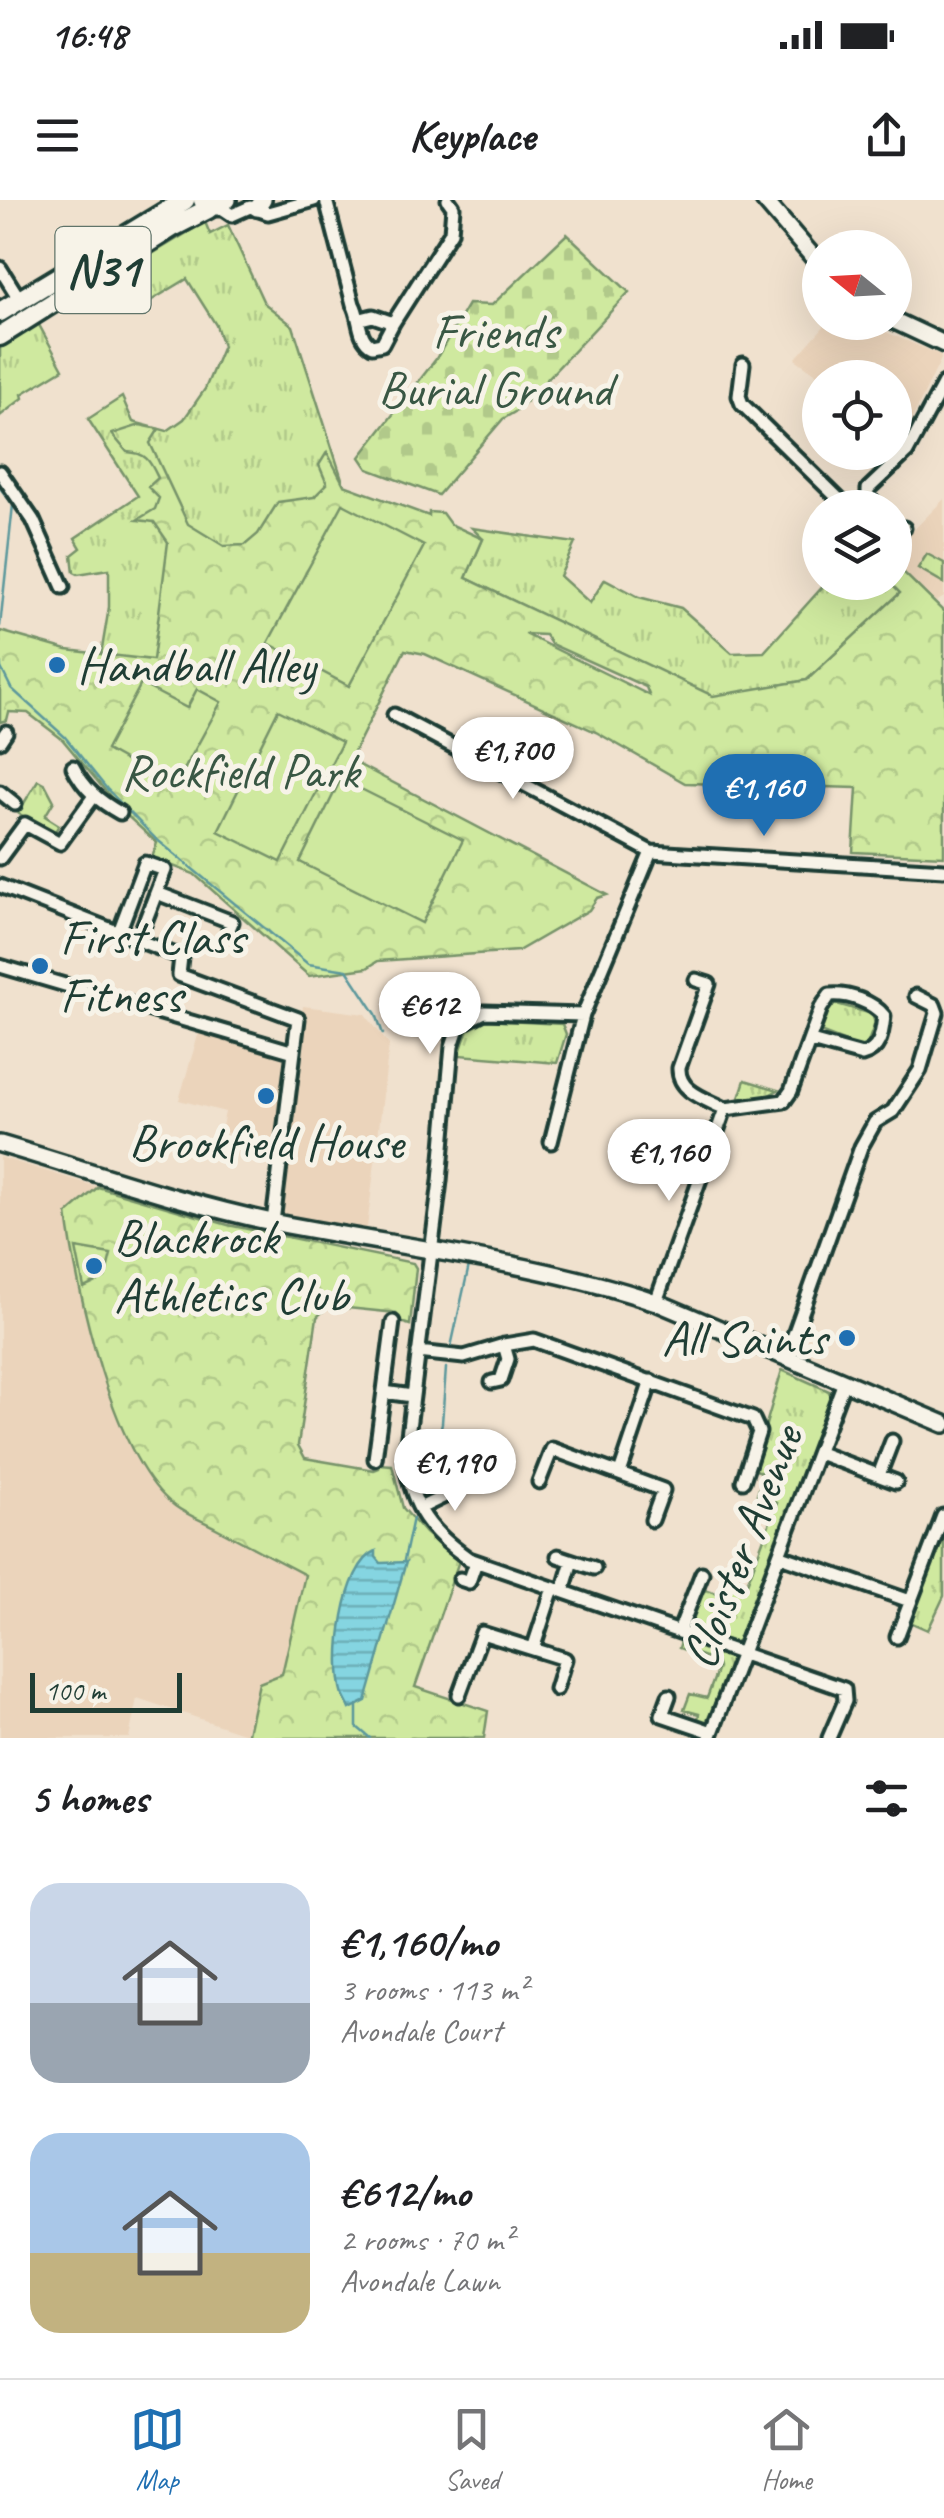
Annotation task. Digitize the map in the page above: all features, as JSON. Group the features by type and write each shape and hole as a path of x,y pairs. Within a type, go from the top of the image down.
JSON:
{"highway":[{"name":"N31","path":"0,312 168,206 185,200"},
{"name":"N31","path":"0,336 205,204"}],"main road":[{"path":"205,204 228,200"},
{"path":"764,200 802,244"},
{"path":"912,329 944,344"},
{"path":"0,1144 197,1204 273,1222 564,1274 656,1302 944,1424"}],"street":[{"path":"205,204 232,214 260,204 268,213 314,200"},
{"path":"326,200 353,304 361,318 360,329 365,342 372,346 382,344 450,232 451,204 467,201"},
{"path":"0,268 20,300"},
{"path":"361,318 373,316 392,323"},
{"path":"743,364 742,404 830,490"},
{"path":"912,443 944,383"},
{"path":"868,490 889,470"},
{"path":"0,472 33,520 64,587"},
{"path":"394,715 651,852 944,870"},
{"path":"73,768 94,796 120,814"},
{"path":"0,792 15,804"},
{"path":"0,858 24,824 60,843 94,796"},
{"path":"551,1142 583,1015 651,852"},
{"path":"119,932 144,863 165,870 138,940"},
{"path":"0,886 181,957 179,975 298,1019 273,1222"},
{"path":"156,894 232,922 229,929"},
{"path":"0,966 294,1052"},
{"path":"696,980 709,984 678,1079 684,1088 723,1114 784,1100 791,1092 821,1008 830,995 846,995 880,1010 884,1016 876,1048 870,1053 862,1055 810,1040"},
{"path":"786,1358 861,1146 875,1122 893,1111 920,1070 939,1002 916,996"},
{"path":"583,1015 484,1012 459,1025 452,1046 432,1252 405,1460 410,1491 426,1523 441,1539 476,1562 844,1689 844,1701 829,1738"},
{"path":"656,1302 723,1114"},
{"path":"375,1458 393,1322"},
{"path":"418,1352 464,1357 504,1344 534,1340 753,1419 759,1432 743,1481"},
{"path":"492,1382 501,1380 508,1359 504,1344"},
{"path":"620,1473 651,1381"},
{"name":"Cloister Avenue","path":"711,1735 844,1382"},
{"path":"384,1392 412,1396"},
{"path":"879,1475 892,1441"},
{"path":"539,1482 552,1449 663,1490 652,1520"},
{"path":"818,1453 896,1482"},
{"path":"420,1508 451,1493 461,1482"},
{"path":"897,1637 943,1516"},
{"path":"558,1556 594,1568"},
{"path":"781,1556 910,1601"},
{"path":"533,1648 572,1561"},
{"path":"470,1582 476,1562"},
{"path":"679,1632 702,1573"},
{"path":"459,1695 482,1633 565,1659 556,1688"},
{"path":"669,1696 662,1715 711,1735"}],"shaded area":[{"path":"812,340 905,340 940,355 941,359 912,419 912,360 802,360 802,364 795,359"},
{"path":"944,499 944,597 936,602 912,580 912,532"},
{"path":"303,1006 365,1014 389,1045 367,1228 284,1216 279,1211 297,1058 302,1045 299,1039"},
{"path":"199,1032 289,1056 279,1144 244,1135 246,1126 236,1124 233,1134 221,1131 225,1112 179,1100"},
{"path":"0,1157 98,1187 67,1214 73,1259 82,1302 119,1421 147,1476 174,1506 305,1575 282,1674 259,1683 246,1734 137,1698 129,1738 0,1738"}],"green space":[{"path":"205,222 210,234 228,225 264,303 293,326 344,485 153,661 101,655 109,607 109,569 74,572 72,555 81,548 75,538 138,496 88,419 122,397 133,422 167,431 184,419 205,389 223,346 216,325 187,279 127,315 117,314 99,286"},
{"name":"Friends Burial Ground","path":"567,234 629,292 518,410 503,419 438,495 368,469 360,457 436,359 468,304 492,305"},
{"path":"38,323 63,369 22,394 23,398 0,416 0,346"},
{"name":"Rockfield Park","path":"140,425 159,429 150,443 188,524 224,546 245,545 258,534 278,502 314,497 327,484 319,465 327,452 344,485 429,516 429,512 442,513 450,524 483,539 466,578 713,696 807,680 893,600 912,600 912,581 944,612 944,856 853,852 857,788 685,783 596,732 425,654 405,650 350,760 607,895 597,898 589,910 518,951 378,961 367,968 309,976 194,874 152,858 157,843 124,813 62,739 28,713 9,712 7,720 0,722 0,631 67,650 153,660 168,542 154,522 137,520 155,509 159,498 148,487 158,478 147,459 127,452 112,434","holes":["525,634 545,635 551,644 646,687 649,695"]},
{"path":"343,504 424,546 349,686 268,643"},
{"path":"472,528 575,543 560,576 590,603 605,579 639,597 681,608 732,653 764,652 811,600 893,600 807,680 713,697 466,578 483,539"},
{"path":"927,554 944,563 944,583 918,568"},
{"path":"141,684 187,708 197,689 221,702 174,788 106,750"},
{"path":"278,710 342,742 281,862 218,831"},
{"path":"341,779 463,840 422,923 300,862"},
{"path":"38,780 45,784 54,801 45,816 59,825 53,835 18,813"},
{"path":"830,1002 872,1014 875,1023 867,1045 861,1048 820,1032"},
{"path":"486,1020 562,1024 566,1034 557,1063 459,1055 468,1029"},
{"path":"745,1080 778,1090 738,1101"},
{"path":"98,1187 228,1225 413,1263 416,1268 410,1325 397,1321 396,1313 328,1306 317,1317 298,1445 305,1458 374,1470 380,1464 392,1465 403,1508 425,1533 459,1561 415,1687 488,1711 484,1738 247,1738 259,1683 282,1674 305,1575 175,1506 153,1483 133,1451 116,1413 89,1327 67,1214"},
{"name":"Blackrock Athletics Club","path":"76,1248 111,1254 105,1278 84,1288"},
{"path":"782,1370 829,1391 831,1399 741,1638 733,1643 693,1631 688,1622 700,1592 723,1595 728,1582 746,1586 777,1503 757,1495 764,1473 753,1469"},
{"path":"944,1533 944,1596 928,1630 912,1623 909,1617 939,1536"},
{"path":"682,1638 731,1657 732,1664 706,1723 698,1719 699,1714 684,1710 690,1694 707,1698 718,1668 716,1661 679,1648"}],"water":[{"path":"376,1551 381,1563 406,1562 366,1701 350,1709 340,1680 343,1616 355,1575"}],"waterway":[{"path":"0,488 13,505 0,626"},
{"path":"0,653 1,668 11,688 65,737 107,789 155,838 308,964 347,970 376,1014 383,1034"},
{"path":"451,1347 470,1261"},
{"path":"426,1485 442,1423 446,1368"},
{"path":"404,1560 413,1518"},
{"path":"357,1705 357,1727 370,1738"}],"place":[{"name":"Handball Alley","path":"57,665"},
{"name":"First Class Fitness","path":"40,966"},
{"name":"Brookfield House","path":"266,1096"},
{"name":"Blackrock Athletics Club","path":"94,1266"},
{"name":"All Saints","path":"847,1338"}]}
